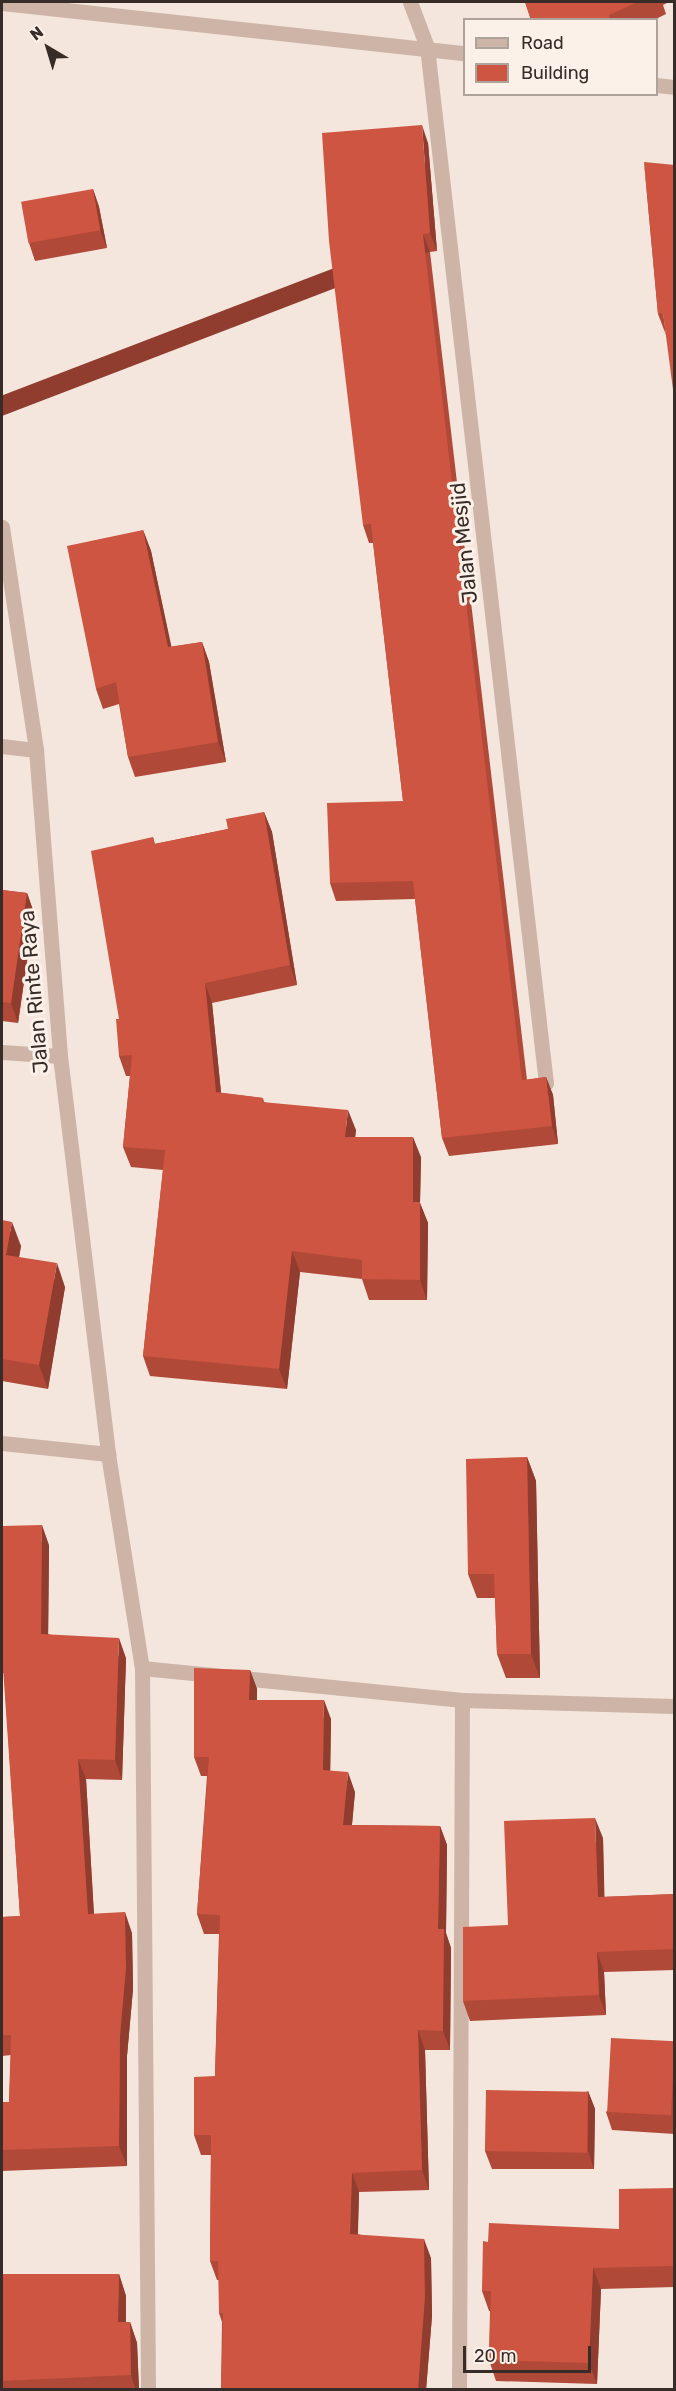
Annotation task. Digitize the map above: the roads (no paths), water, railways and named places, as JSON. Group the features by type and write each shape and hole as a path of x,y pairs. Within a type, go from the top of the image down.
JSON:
{"street":[{"name":"Jalan Mesjid","path":"410,2 428,46 546,1083"},
{"path":"2,3 428,46 463,53"},
{"path":"658,85 675,87"},
{"name":"Jalan Rinte Raya","path":"2,527 36,750 60,1056 108,1454 142,1668 148,2390"},
{"path":"2,746 36,750"},
{"path":"2,1052 60,1056"},
{"path":"2,1443 108,1454"},
{"path":"142,1668 462,1700 675,1706"},
{"path":"459,2390 462,1700"}]}
